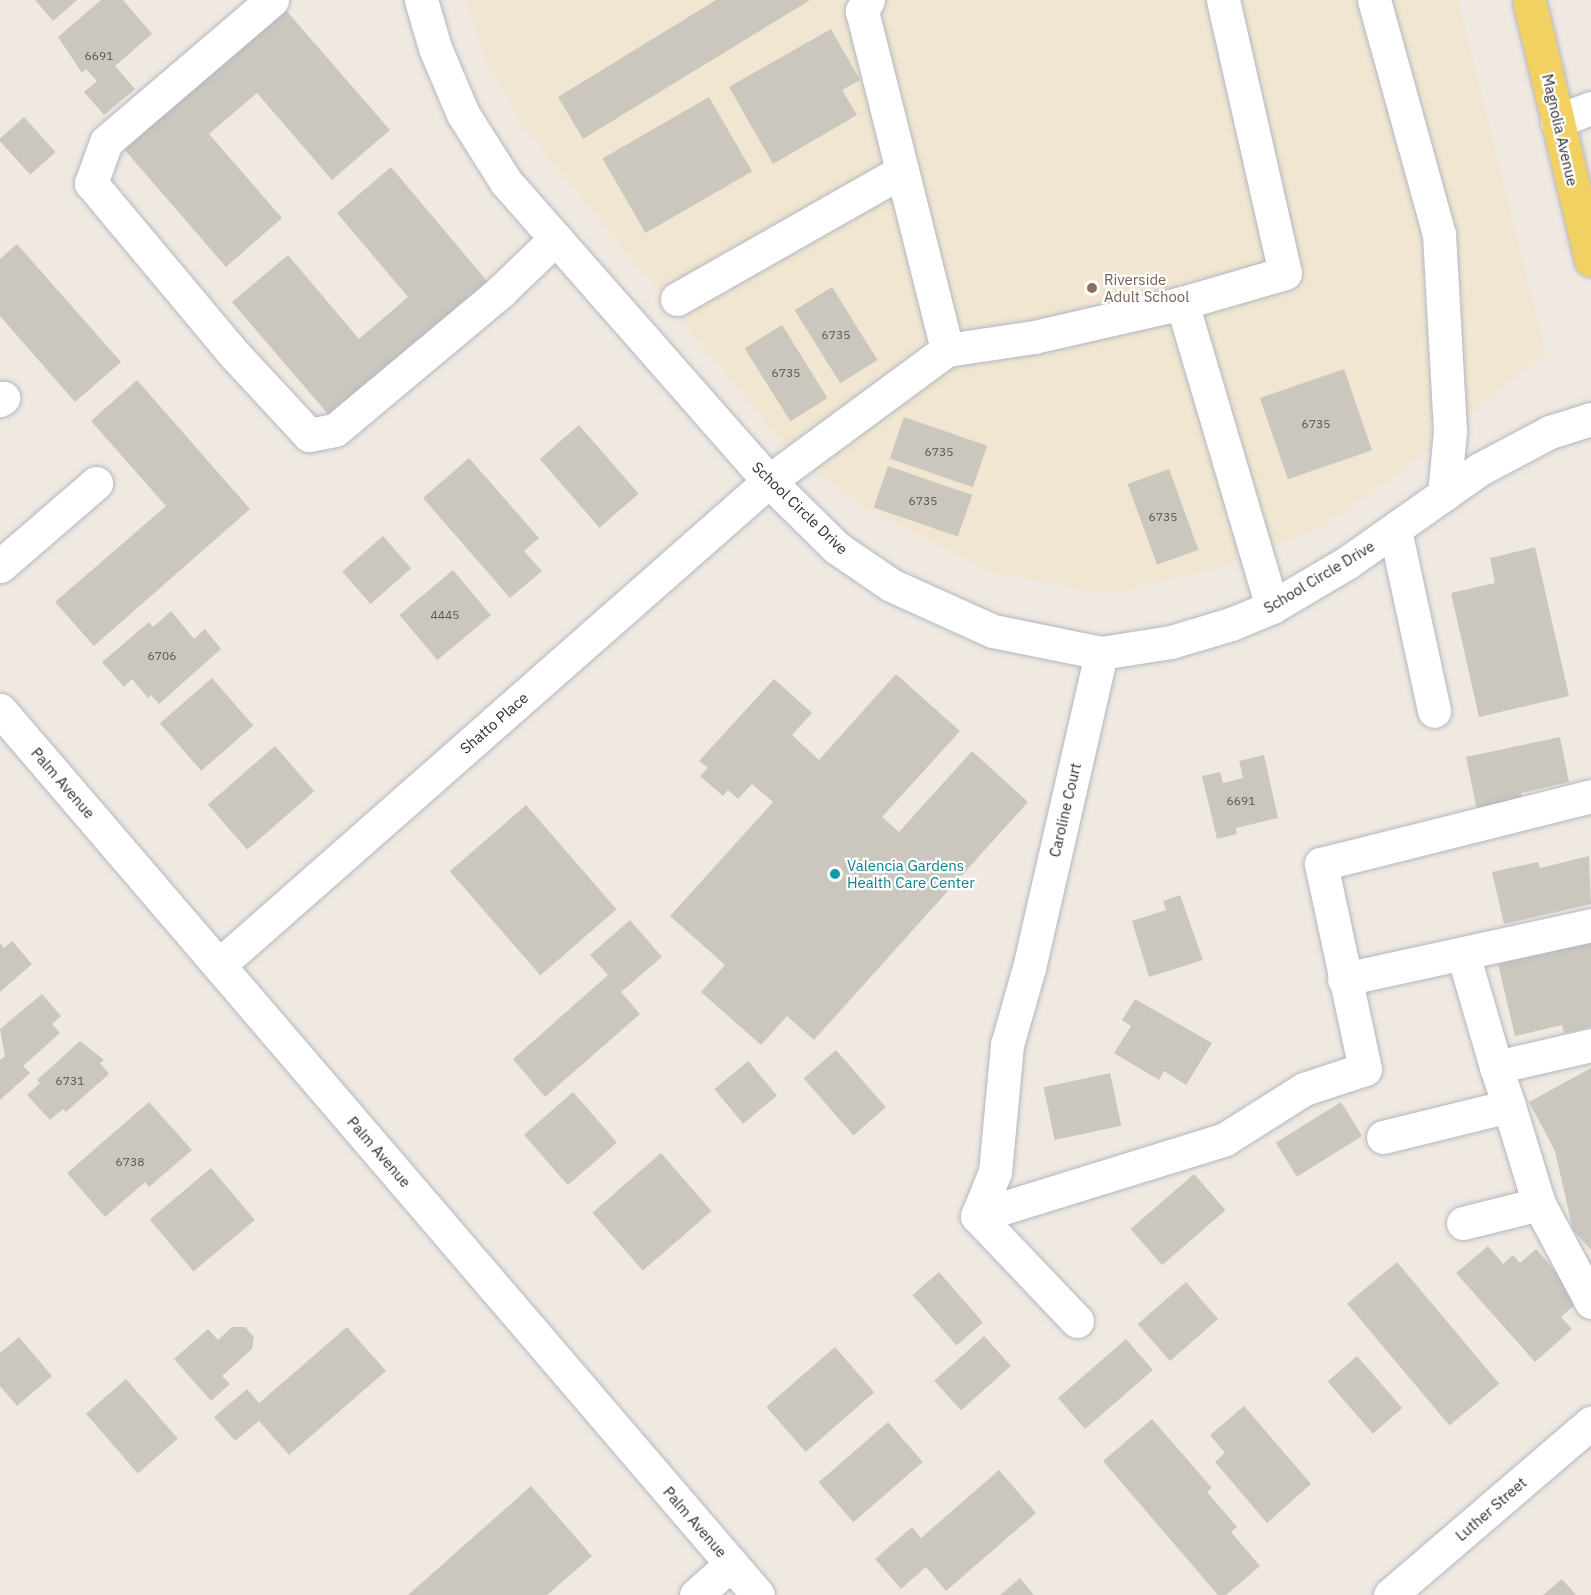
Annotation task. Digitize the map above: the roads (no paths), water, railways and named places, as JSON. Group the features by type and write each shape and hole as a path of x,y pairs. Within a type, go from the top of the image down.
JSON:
{"main road":[{"name":"Magnolia Avenue","path":"1529,0 1591,260"}],"street":[{"path":"272,0 106,142 91,183 235,355 309,435 335,430 501,291 556,238"},
{"name":"School Circle Drive","path":"421,0 435,48 463,114 506,182 769,481 837,548 891,585 993,631 1101,652 1171,642 1272,608 1395,530 1480,469 1521,446 1591,419"},
{"path":"868,0 862,11 947,351 1034,337 1182,303 1284,273 1223,0"},
{"path":"1374,0 1439,234 1450,431 1444,495"},
{"path":"1557,121 1591,108"},
{"path":"677,299 902,171"},
{"path":"1182,303 1272,608"},
{"name":"Shatto Place","path":"219,965 769,481 947,351"},
{"path":"0,566 96,483"},
{"path":"1395,530 1434,711"},
{"name":"Caroline Court","path":"977,1216 995,1172 1006,1045 1029,968 1101,652"},
{"name":"Palm Avenue","path":"0,710 758,1595"},
{"path":"1077,1321 977,1216 1225,1139 1305,1089 1365,1069 1321,864 1591,796"},
{"path":"1344,979 1591,926"},
{"path":"1463,954 1539,1204 1591,1302"},
{"path":"1496,1067 1591,1045"},
{"path":"1383,1137 1509,1106"},
{"path":"1464,1223 1539,1204"},
{"name":"Luther Street","path":"1390,1595 1591,1423"},
{"path":"696,1595 731,1564"}],"place":[{"name":"Riverside Adult School","path":"1092,288"},
{"name":"Valencia Gardens Health Care Center","path":"835,874"}]}
